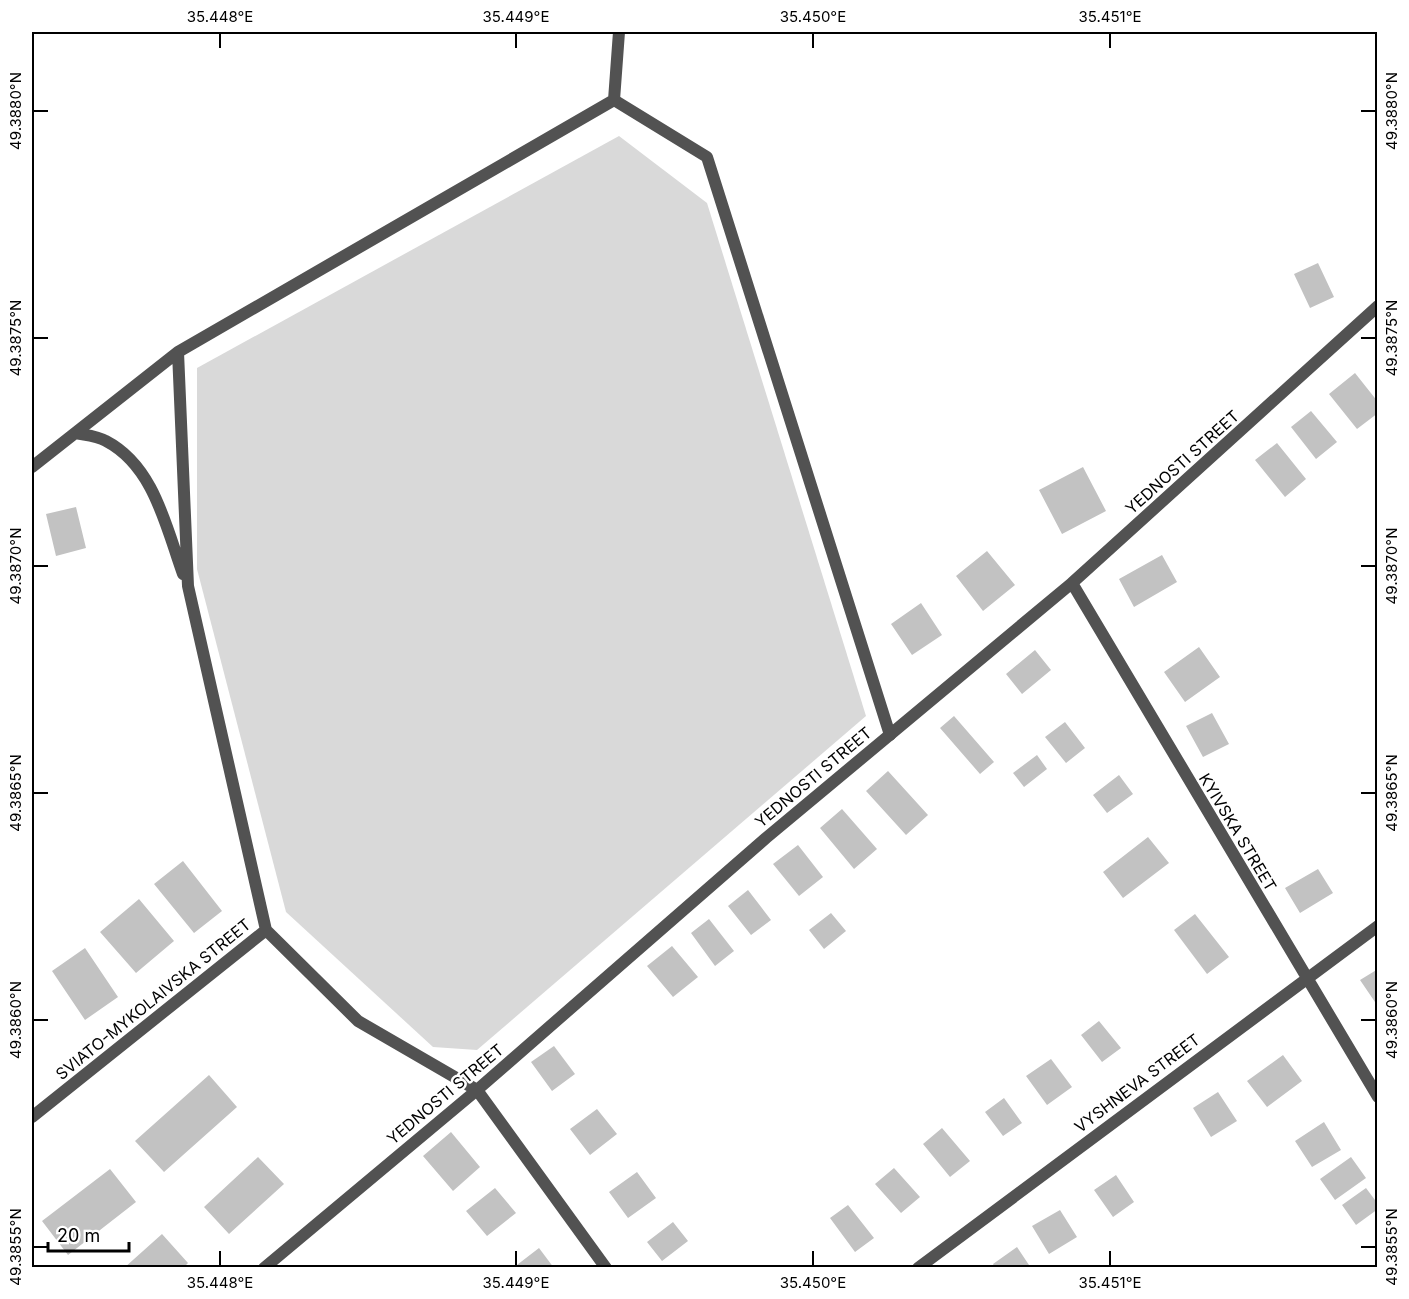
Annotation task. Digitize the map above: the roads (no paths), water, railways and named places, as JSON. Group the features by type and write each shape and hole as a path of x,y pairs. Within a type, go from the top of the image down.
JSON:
{"street":[{"path":"614,100 619,32"},
{"path":"32,467 178,352 614,100"},
{"path":"614,100 707,158 890,735"},
{"name":"YEDNOSTI STREET","path":"264,1268 477,1090 759,844 1072,583 1377,306"},
{"path":"178,352 188,586"},
{"path":"75,433 105,440 133,458 153,491 188,586 266,930 358,1022 477,1090 606,1268"},
{"name":"KYIVSKA STREET","path":"1072,583 1377,1097"},
{"name":"VYSHNEVA STREET","path":"918,1268 1377,926"},
{"name":"SVIATO-MYKOLAIVSKA STREET","path":"32,1117 266,930"}]}
